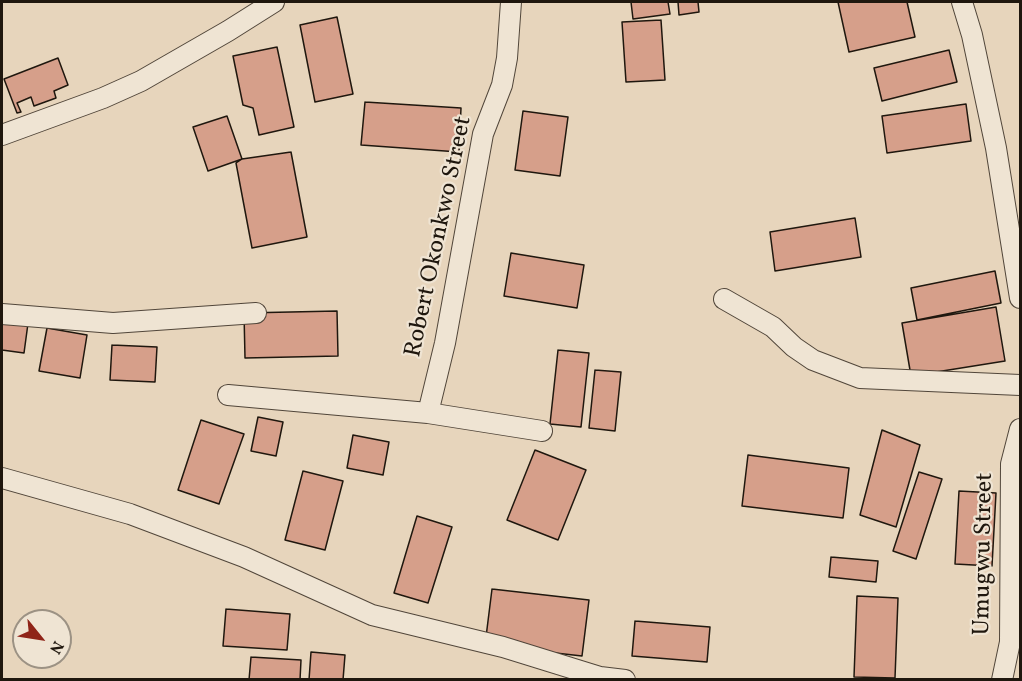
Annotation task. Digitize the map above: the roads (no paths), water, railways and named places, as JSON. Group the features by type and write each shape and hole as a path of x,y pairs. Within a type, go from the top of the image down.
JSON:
{"street":[{"path":"2,135 103,98 141,81 274,2"},
{"name":"Robert Okonkwo Street","path":"428,413 445,343 483,134 502,85 507,58 511,2"},
{"path":"962,2 972,35 996,148 1020,298"},
{"path":"724,299 773,327 794,347 813,360 860,378 1020,386"},
{"path":"2,314 113,323 256,313"},
{"path":"228,395 428,413 542,431"},
{"name":"Umugwu Street","path":"1002,680 1010,642 1011,464 1020,429"},
{"path":"2,477 130,514 244,557 372,615 502,647 599,678 625,680"}]}
